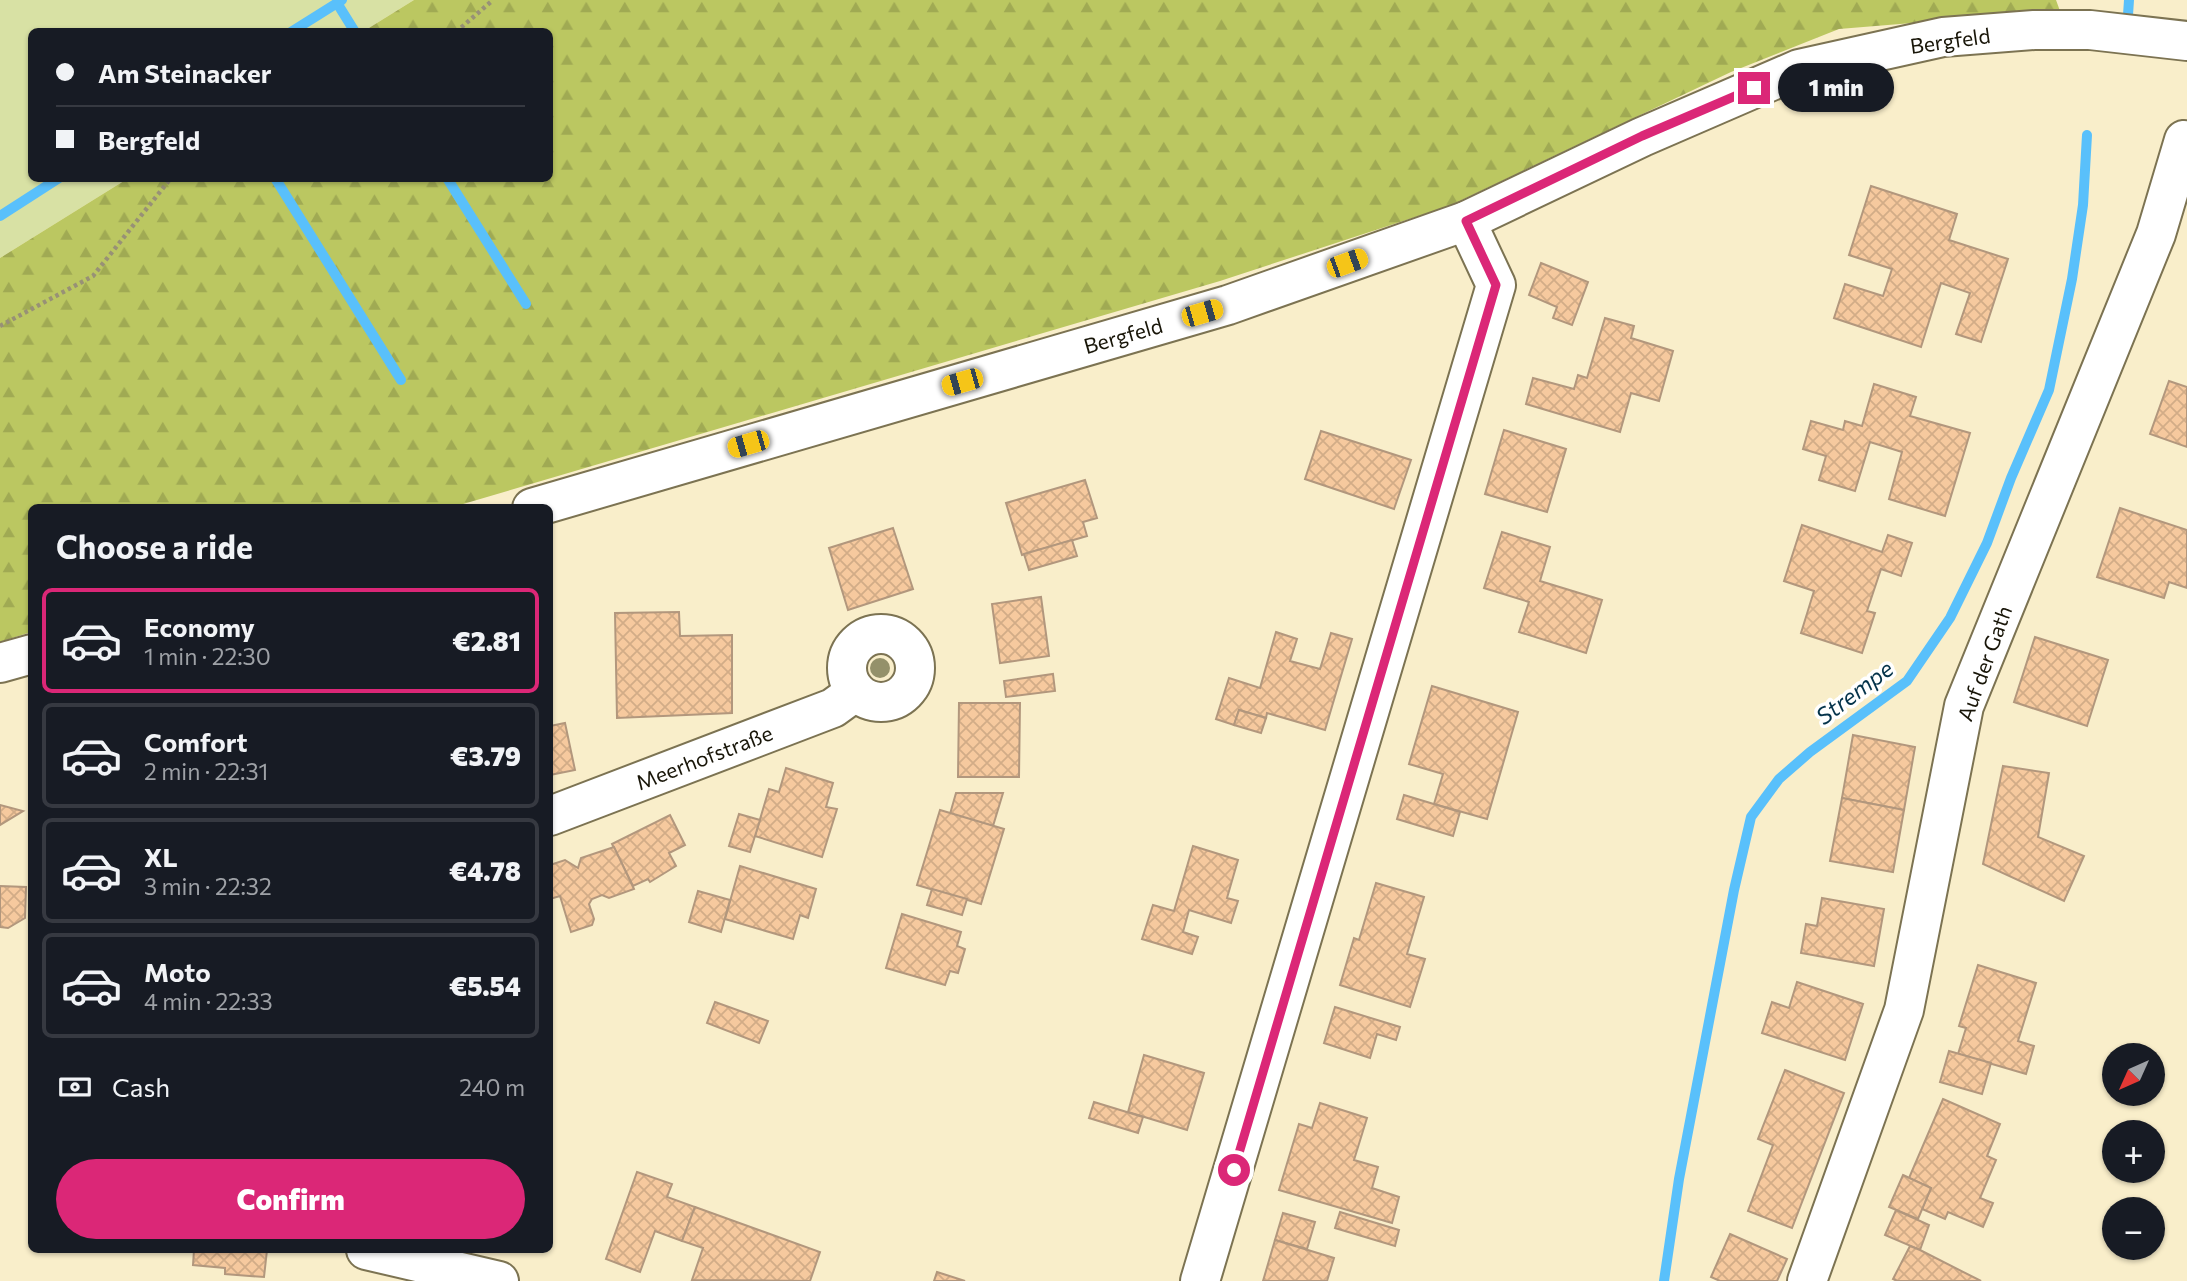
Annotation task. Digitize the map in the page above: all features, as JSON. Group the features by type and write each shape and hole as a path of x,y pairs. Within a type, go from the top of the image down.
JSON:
{"street":[{"name":"Bergfeld","path":"546,504 1228,305 1466,221 1642,136 1799,69 1956,36 2034,30 2090,30 2187,41"},
{"name":"Auf der Gath","path":"1807,1281 1904,1010 1964,706 2156,234 2184,140"},
{"path":"1200,1281 1496,285 1466,221"},
{"path":"0,663 28,655"},
{"name":"Meerhofstraße","path":"553,815 833,708 855,692"},
{"path":"357,1281 359,1253"},
{"path":"379,1253 499,1281"}],"path":[{"path":"461,28 493,0"},
{"path":"0,326 93,276 168,182"}],"green space":[{"path":"0,0 414,0 369,28 28,28 28,182 122,182 0,258"},
{"path":"414,0 2056,0 2060,11 1839,29 1731,72 1449,206 1220,281 463,504 28,504 28,633 0,642 0,258 122,182 553,182 553,28 369,28"}],"building":[{"path":"1871,186 1957,214 1949,240 2008,259 1981,342 1956,334 1970,293 1941,283 1921,347 1834,318 1845,284 1883,296 1892,269 1849,255"},
{"path":"1541,263 1588,282 1572,325 1553,318 1557,307 1529,295"},
{"path":"1605,318 1634,326 1631,338 1673,351 1659,401 1631,393 1620,432 1526,404 1533,378 1574,389 1578,375 1587,378"},
{"path":"2169,381 2187,387 2187,447 2150,434"},
{"path":"1874,384 1916,397 1910,416 1970,433 1945,516 1889,499 1902,452 1870,442 1855,491 1819,480 1826,456 1803,449 1811,421 1843,430 1845,421 1862,426"},
{"path":"1504,430 1566,449 1547,512 1485,494"},
{"path":"1321,431 1411,460 1394,509 1305,479"},
{"path":"1085,480 1097,518 1083,522 1087,536 1022,555 1006,503"},
{"path":"2120,508 2187,530 2187,588 2169,582 2164,598 2097,577"},
{"path":"1802,525 1882,552 1888,535 1912,543 1901,576 1881,569 1867,611 1875,613 1862,653 1801,633 1814,591 1784,581"},
{"path":"893,528 913,589 848,610 829,548"},
{"path":"1502,532 1550,547 1540,581 1602,600 1586,653 1519,632 1529,602 1484,588"},
{"path":"1072,540 1077,556 1029,570 1024,554"},
{"path":"1041,597 1049,656 1000,663 992,604"},
{"path":"679,612 680,636 732,635 732,713 617,718 615,613"},
{"path":"1276,632 1297,639 1290,661 1320,669 1331,633 1352,639 1325,730 1267,713 1266,718 1239,710 1234,725 1216,719 1229,678 1260,688"},
{"path":"2035,637 2108,660 2087,726 2014,702"},
{"path":"1053,674 1055,691 1006,697 1004,681"},
{"path":"1432,686 1518,712 1487,819 1434,804 1443,774 1409,764"},
{"path":"959,703 1020,703 1019,777 958,777"},
{"path":"1239,710 1266,718 1261,733 1234,725"},
{"path":"565,723 575,770 553,774 553,725"},
{"path":"1853,735 1915,747 1904,810 1842,798"},
{"path":"2003,766 2049,773 2038,837 2084,856 2064,901 1983,864"},
{"path":"786,768 833,783 826,807 837,809 822,857 755,836 769,789 779,792"},
{"path":"956,793 1003,793 993,826 950,814"},
{"path":"1404,795 1460,812 1453,836 1397,819"},
{"path":"1842,798 1904,810 1893,872 1830,861"},
{"path":"0,805 23,811 0,825"},
{"path":"940,810 1004,829 981,904 917,885"},
{"path":"739,814 760,820 750,852 729,846"},
{"path":"670,815 685,845 669,853 676,866 650,882 648,879 633,886 612,844"},
{"path":"1193,846 1238,860 1227,898 1238,901 1231,923 1189,910 1183,932 1198,937 1192,954 1142,939 1153,905 1174,911"},
{"path":"614,847 634,889 609,898 602,895 592,899 589,904 594,919 592,925 571,932 560,896 553,898 553,864 565,860 578,868 581,858"},
{"path":"740,866 816,889 808,918 800,915 793,939 725,919"},
{"path":"1376,883 1424,897 1407,954 1425,959 1410,1007 1340,985 1354,938 1359,940"},
{"path":"0,886 26,887 25,918 8,928 0,927"},
{"path":"932,889 967,899 962,915 927,905"},
{"path":"698,891 730,900 721,932 689,922"},
{"path":"1822,898 1884,909 1874,966 1801,953 1806,924 1817,926"},
{"path":"902,914 961,932 957,946 965,949 958,973 950,971 945,985 886,968"},
{"path":"1978,965 2036,983 2018,1041 2034,1046 2026,1074 1958,1054 1966,1028 1959,1026"},
{"path":"1797,982 1863,1004 1845,1060 1762,1033 1772,1002 1789,1008"},
{"path":"715,1002 768,1021 759,1043 707,1023"},
{"path":"1335,1007 1400,1027 1396,1040 1377,1034 1370,1058 1324,1043"},
{"path":"1949,1051 1991,1063 1982,1094 1940,1082"},
{"path":"1144,1055 1204,1073 1187,1130 1128,1112"},
{"path":"1785,1070 1844,1093 1792,1228 1748,1211 1773,1145 1758,1139"},
{"path":"1943,1099 2000,1124 1987,1156 1996,1160 1980,1198 1993,1203 1983,1227 1948,1212 1945,1219 1922,1209 1931,1188 1909,1178"},
{"path":"1094,1102 1143,1117 1138,1133 1089,1118"},
{"path":"1320,1103 1367,1118 1354,1160 1378,1167 1372,1188 1399,1197 1392,1223 1279,1190 1299,1124 1312,1128"},
{"path":"637,1172 672,1184 667,1197 695,1207 682,1241 655,1231 640,1272 606,1259"},
{"path":"1903,1175 1931,1188 1918,1219 1889,1207"},
{"path":"695,1207 820,1252 810,1281 692,1280 703,1248 682,1241"},
{"path":"1896,1210 1929,1225 1920,1250 1885,1235"},
{"path":"1340,1212 1399,1230 1395,1246 1335,1228"},
{"path":"1283,1213 1315,1222 1307,1249 1275,1240"},
{"path":"1730,1234 1787,1259 1777,1281 1720,1281 1711,1277"},
{"path":"1275,1240 1334,1258 1327,1281 1263,1281"},
{"path":"1910,1246 1981,1281 1897,1281 1893,1279"},
{"path":"194,1253 267,1253 264,1277 225,1274 225,1268 193,1265"},
{"path":"937,1272 965,1281 934,1281"}],"waterway":[{"path":"297,28 342,0"},
{"name":"Strempe","path":"2128,15 2129,0"},
{"path":"337,3 353,28"},
{"name":"Strempe","path":"1664,1281 1679,1179 1734,890 1751,817 1779,779 1810,752 1907,681 1950,618 1987,543 2011,478 2049,390 2072,279 2083,205 2087,135"},
{"path":"0,216 53,182"},
{"path":"277,182 401,380"},
{"path":"450,182 526,304"}],"route":[{"path":"1234,1170 1496,285 1466,221 1642,136 1754,88"}]}
